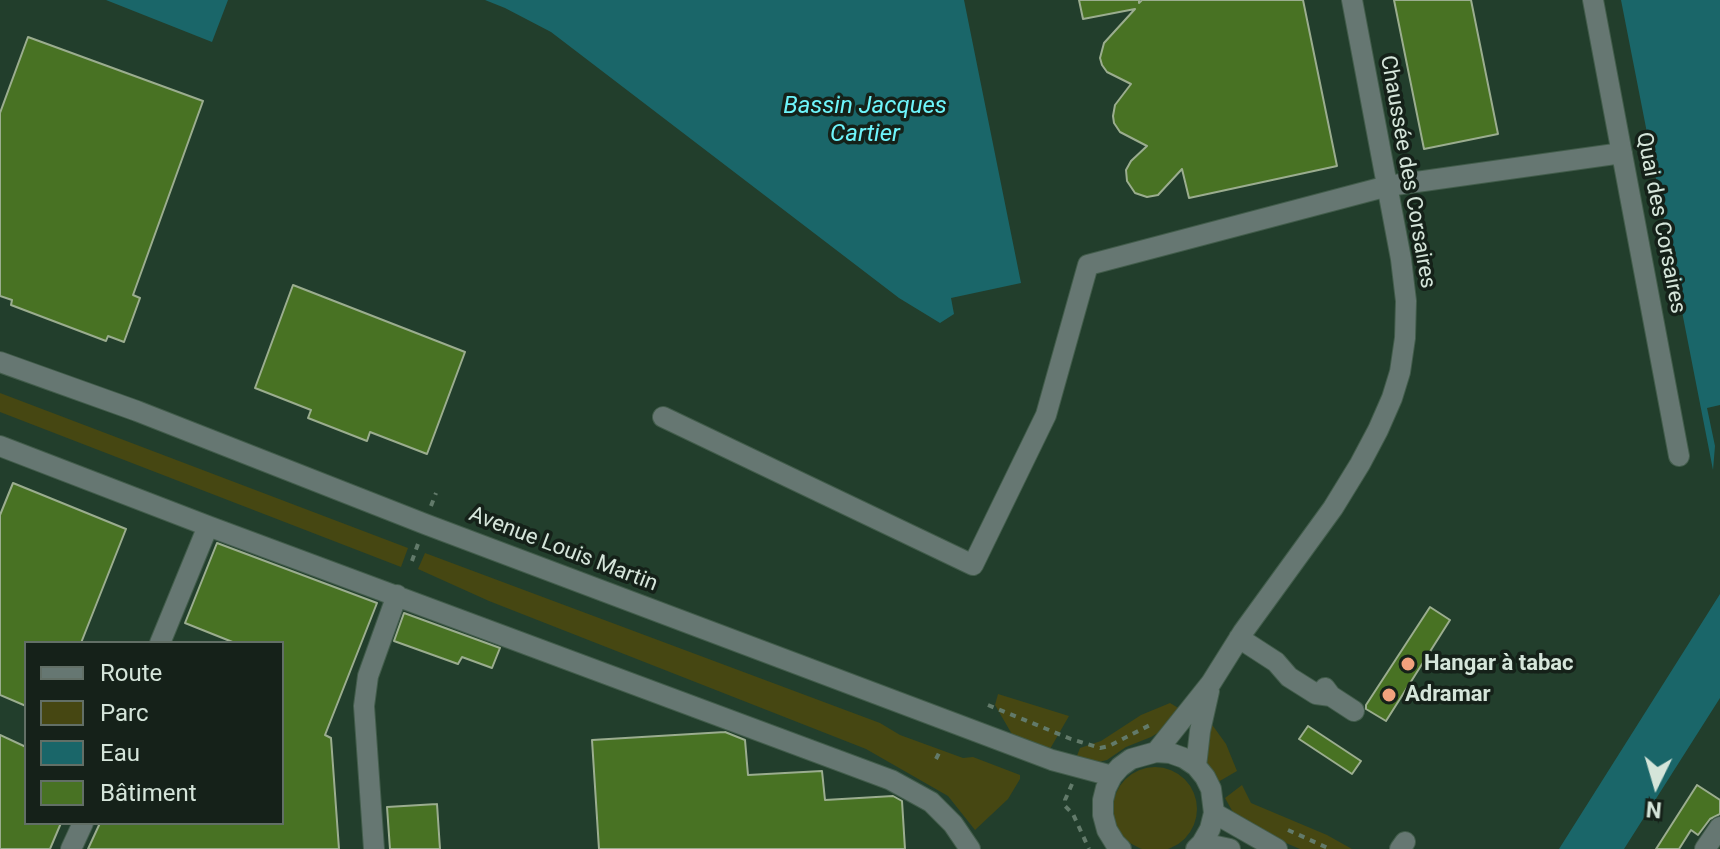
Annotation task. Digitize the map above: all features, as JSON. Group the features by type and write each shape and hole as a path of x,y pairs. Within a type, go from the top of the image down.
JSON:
{"street":[{"name":"Chaussée des Corsaires","path":"1156,752 1211,683 1239,638 1333,508 1360,464 1392,398 1400,372 1406,301 1401,259 1352,0"},
{"name":"Quai des Corsaires","path":"1593,0 1679,456"},
{"path":"663,417 973,565 1046,415 1088,265 1388,186 1622,153"},
{"name":"Avenue Louis Martin","path":"0,362 137,411 425,524 1038,755 1112,776"},
{"path":"0,446 891,780 931,802 953,824 970,849"},
{"path":"161,641 208,526"},
{"path":"374,849 364,706 368,676 397,595"},
{"path":"1239,638 1276,662 1298,668 1354,711"},
{"name":"Chaussée des Corsaires","path":"1196,766 1211,683"},
{"path":"1121,849 1107,830 1103,800 1112,776 1120,767 1131,759 1156,752 1184,758 1205,777 1211,789 1214,813 1210,829 1199,846 1230,849"},
{"path":"1214,813 1277,849"},
{"path":"71,849 82,825"},
{"path":"1705,849 1720,827"}],"path":[{"path":"988,705 1091,747"},
{"path":"936,759 940,751"},
{"path":"1071,785 1065,806 1073,814 1089,849"}],"green space":[{"path":"0,393 408,548 401,567 0,412"},
{"path":"425,553 880,723 900,735 963,758 973,757 1020,775 1020,779 1008,799 975,830 948,796 866,749 489,601 418,569"},
{"path":"998,694 1069,716 1050,749 1013,736 995,705"},
{"path":"1170,703 1180,709 1168,727 1107,760 1090,764 1075,761 1080,748 1101,741 1141,715"},
{"path":"1209,723 1226,744 1237,771 1218,782 1208,768 1203,748"},
{"path":"1147,767 1163,767 1179,774 1190,785 1197,801 1197,817 1190,833 1179,844 1166,850 1144,850 1131,844 1120,833 1113,817 1113,801 1120,785 1131,774"},
{"path":"1242,785 1251,803 1352,849 1300,849 1239,823 1225,798"}],"water":[{"path":"106,0 228,0 212,42"},
{"name":"Bassin Jacques Cartier","path":"485,0 964,0 1021,283 951,298 954,314 940,323 899,298 551,32"},
{"path":"1621,0 1720,0 1720,405 1707,408 1715,446 1713,470"},
{"path":"1720,594 1720,698 1624,849 1559,849"}],"building":[{"path":"1079,0 1139,0 1139,3 1142,0 1303,0 1337,166 1189,198 1182,169 1158,195 1147,197 1135,193 1127,181 1126,170 1147,146 1120,132 1113,116 1115,105 1131,84 1107,72 1100,58 1104,43 1135,9 1083,19"},
{"path":"1394,0 1471,0 1498,134 1424,149"},
{"path":"28,37 203,101 133,295 140,298 124,342 108,336 106,341 11,305 12,300 0,296 0,113"},
{"path":"293,285 465,352 427,454 370,432 367,441 308,418 311,410 255,388"},
{"path":"13,483 126,529 82,641 24,641 24,705 0,695 0,515"},
{"path":"217,543 377,603 325,735 331,738 339,849 88,849 99,825 284,825 284,641 230,641 185,623"},
{"name":"Hangar à tabac","path":"1430,607 1450,620 1386,721 1366,709 1366,705"},
{"path":"404,613 500,648 492,668 462,657 458,664 394,641"},
{"path":"1308,726 1361,761 1352,774 1299,739"},
{"path":"725,732 745,740 748,775 822,771 825,800 893,796 902,801 905,849 599,849 592,740"},
{"path":"0,735 24,746 24,825 60,825 50,849 0,849"},
{"path":"1697,785 1720,800 1720,814 1710,819 1698,835 1691,830 1679,849 1656,849"},
{"path":"437,804 440,849 390,849 387,807"}],"place":[{"name":"Hangar à tabac","path":"1408,664"},
{"name":"Adramar","path":"1389,695"}]}
